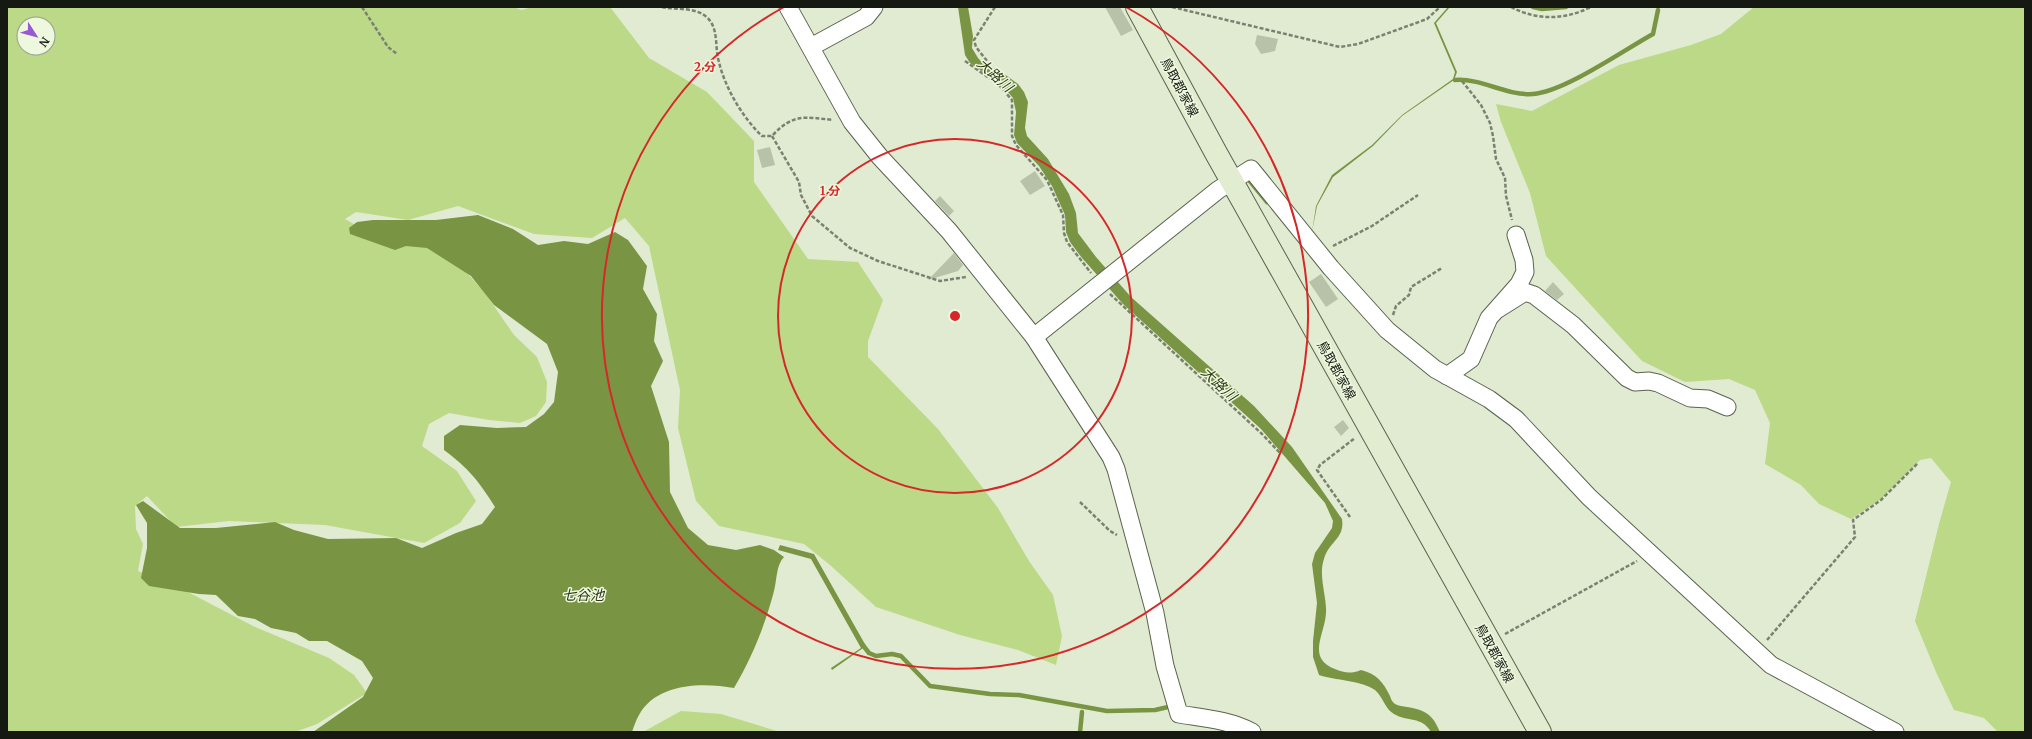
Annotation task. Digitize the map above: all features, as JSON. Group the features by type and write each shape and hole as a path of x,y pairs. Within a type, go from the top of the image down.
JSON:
{"main road":[{"name":"鳥取郡家線","path":"1137,7 1232,181 1540,732"}],"street":[{"path":"788,7 852,122 880,157 949,231 1034,337 1110,457 1116,469 1155,613 1165,666 1179,714 1218,720 1243,727 1252,732"},
{"path":"811,47 866,17 874,7"},
{"path":"1034,337 1218,190 1251,169 1318,252 1383,326 1435,369 1489,399 1516,419 1589,497 1780,671 1895,732"},
{"path":"1447,376 1471,359 1489,318 1513,292 1525,272 1524,260 1516,235"},
{"path":"1498,309 1525,292 1534,295 1573,325 1626,378 1635,382 1649,381 1690,398 1708,399 1727,407"}],"path":[{"path":"362,7 388,47 398,54"},
{"path":"662,7 695,11 710,20 715,29 719,62 740,109 762,136 772,136 790,120 802,116 852,122"},
{"path":"995,7 974,40 976,47 991,66 995,83"},
{"path":"1172,7 1340,47 1358,44 1427,19 1440,7"},
{"path":"1511,7 1530,15 1552,18 1579,13 1591,7"},
{"path":"1462,81 1481,106 1490,123 1494,136 1496,159 1505,178 1506,196 1516,235"},
{"path":"772,136 799,182 801,195 812,216 850,248 878,261 940,281 982,273"},
{"path":"1318,252 1355,237 1418,195"},
{"path":"1383,326 1393,315 1396,306 1409,295 1411,287 1442,268"},
{"path":"1350,517 1317,470 1320,465 1369,427"},
{"path":"1757,651 1856,537 1853,520 1882,500 1918,463"},
{"path":"1080,502 1110,531 1136,546"},
{"path":"1490,642 1650,554"}],"shaded area":[{"path":"7,7 513,7 522,10 532,7 610,7 649,58 707,92 754,141 754,182 808,259 858,262 883,300 868,341 868,357 938,429 998,508 1029,561 1053,595 1062,636 1056,665 1018,650 960,635 876,607 830,565 804,544 719,526 696,501 678,428 680,390 649,246 625,218 592,238 534,234 458,206 408,220 356,212 345,219 369,233 407,233 450,254 485,293 514,335 537,357 547,382 546,402 536,416 520,423 489,420 449,413 429,424 422,446 457,471 476,501 460,523 424,543 325,525 229,521 176,527 147,496 135,506 136,529 143,544 138,571 186,591 253,626 329,658 354,675 367,693 317,724 295,732 7,732"},
{"path":"1754,7 2025,7 2025,732 1998,732 1984,718 1954,710 1936,672 1915,621 1951,482 1931,458 1920,460 1881,499 1851,519 1819,504 1801,485 1765,464 1770,423 1755,390 1729,379 1685,382 1642,361 1546,256 1530,193 1501,122 1496,104 1532,111 1619,65 1691,45 1721,34"},
{"path":"681,711 721,714 780,732 643,732"}],"water":[{"name":"大路川","path":"958,7 968,7 973,36 972,48 978,58 988,69 996,68 1018,84 1024,92 1028,102 1025,128 1027,136 1048,159 1069,194 1076,213 1078,233 1096,257 1131,297 1254,406 1292,447 1342,519 1342,526 1339,536 1326,553 1322,566 1326,613 1319,645 1321,659 1326,664 1341,671 1351,672 1361,670 1375,676 1385,687 1396,705 1414,708 1428,714 1435,721 1440,732 1431,732 1419,721 1394,714 1388,709 1378,693 1370,687 1319,675 1313,657 1317,603 1312,564 1315,553 1332,528 1333,521 1325,503 1261,429 1123,304 1082,258 1070,242 1066,232 1065,215 1052,186 1039,166 1017,143 1014,135 1016,112 1013,98 1001,84 970,63 965,55"},
{"path":"1448,7 1450,7 1436,23 1457,72 1454,80 1402,116 1373,146 1333,177 1317,206 1312,232 1316,206 1332,175 1372,145 1402,115 1453,79 1455,72 1434,23"},
{"name":"七谷池","path":"478,215 513,229 538,245 564,241 588,244 615,232 628,240 647,266 643,289 657,314 654,341 663,361 651,386 669,442 670,492 688,528 708,545 736,550 760,545 774,550 784,557 779,564 774,591 757,641 741,677 734,688 695,685 668,691 657,696 647,704 638,717 632,732 313,732 363,697 373,678 362,661 327,641 309,641 296,633 271,628 255,619 238,616 216,595 199,594 149,586 141,578 147,548 147,523 136,505 143,501 180,528 216,528 275,522 294,530 328,539 396,538 422,548 456,533 482,524 495,507 484,490 472,476 460,463 444,450 444,436 460,425 497,428 526,427 544,414 554,402 558,372 547,344 494,305 471,276 427,248 406,246 395,250 350,234 349,228 357,222 373,220 436,220"},
{"path":"780,545 814,554 866,646 832,670 831,668 861,648 811,559 778,550"}],"building":[{"path":"1105,7 1120,7 1133,30 1121,36"},
{"path":"1257,35 1278,39 1275,51 1261,54 1255,44"},
{"path":"770,147 775,165 762,168 757,150"},
{"path":"1035,171 1045,186 1030,195 1020,181"},
{"path":"940,196 954,211 949,216 935,201"},
{"path":"954,253 963,265 958,271 928,280"},
{"path":"1321,274 1338,299 1326,307 1309,282"},
{"path":"1553,282 1564,294 1557,300 1545,291"},
{"path":"1343,420 1349,428 1341,436 1334,427"}],"waterway":[{"path":"1533,7 1542,9 1566,7"},
{"path":"1455,80 1475,82 1523,94 1546,92 1594,69 1653,34 1658,10"},
{"path":"1249,180 1267,202"},
{"path":"862,644 869,653 876,656 892,654 901,656 930,686 990,694 1019,695 1107,711 1155,710 1168,707"},
{"path":"1080,732 1082,712"}]}
